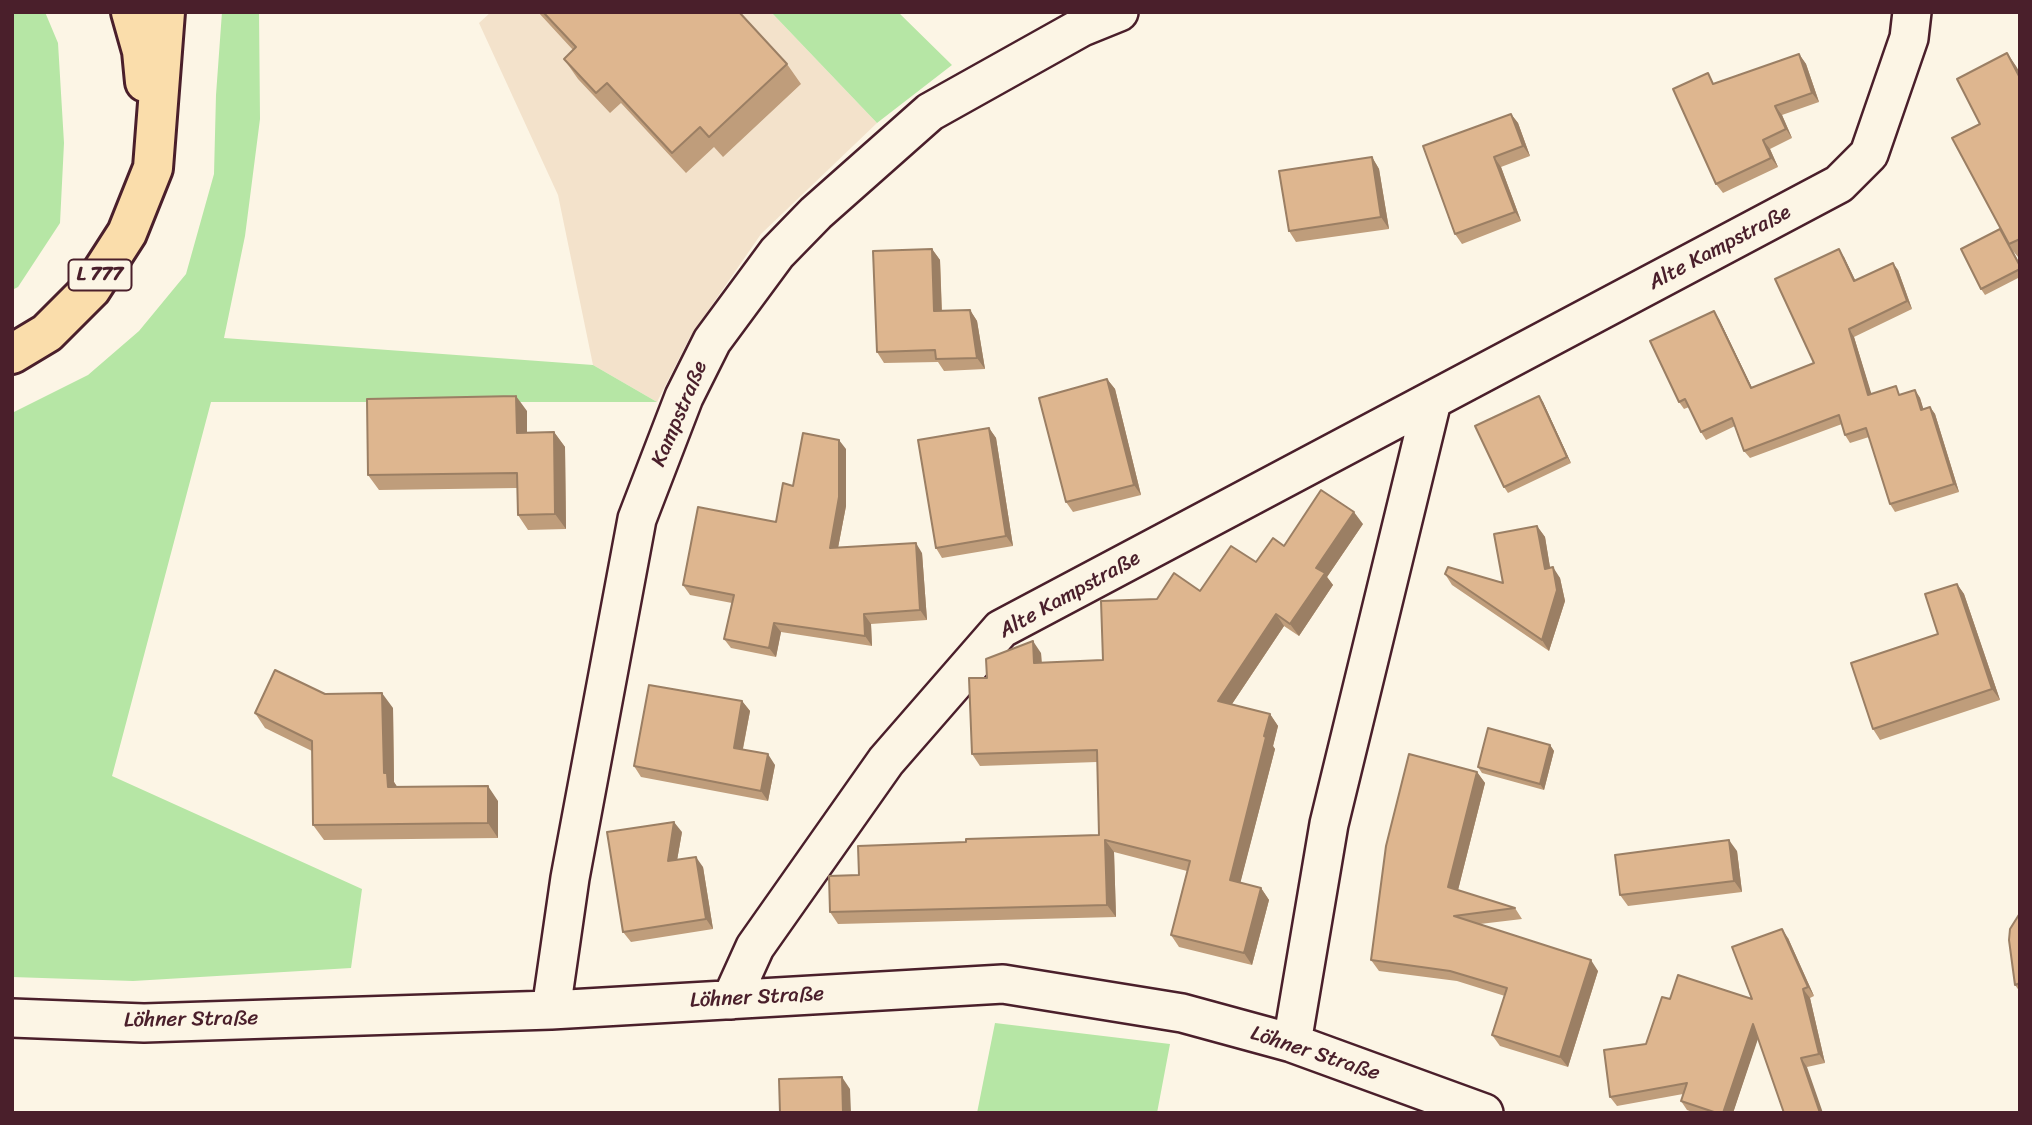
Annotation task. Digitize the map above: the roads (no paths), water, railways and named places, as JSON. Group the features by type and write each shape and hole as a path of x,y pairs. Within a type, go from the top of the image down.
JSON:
{"highway":[{"path":"131,12 142,51 153,168"},
{"name":"L 777","path":"12,354 47,333 92,289 128,233 153,168 165,12"}],"street":[{"name":"Kampstraße","path":"551,1010 570,878 637,519 684,397 712,341 777,253 816,213 930,112 1083,27 1118,12"},
{"name":"Alte Kampstraße","path":"731,1000 755,947 886,761 1001,629 1839,184 1869,155 1909,38 1912,12"},
{"path":"1292,1043 1329,824 1432,401"},
{"name":"Löhner Straße","path":"12,1018 144,1023 551,1010 1003,984 1182,1013 1292,1043 1484,1113"}]}
